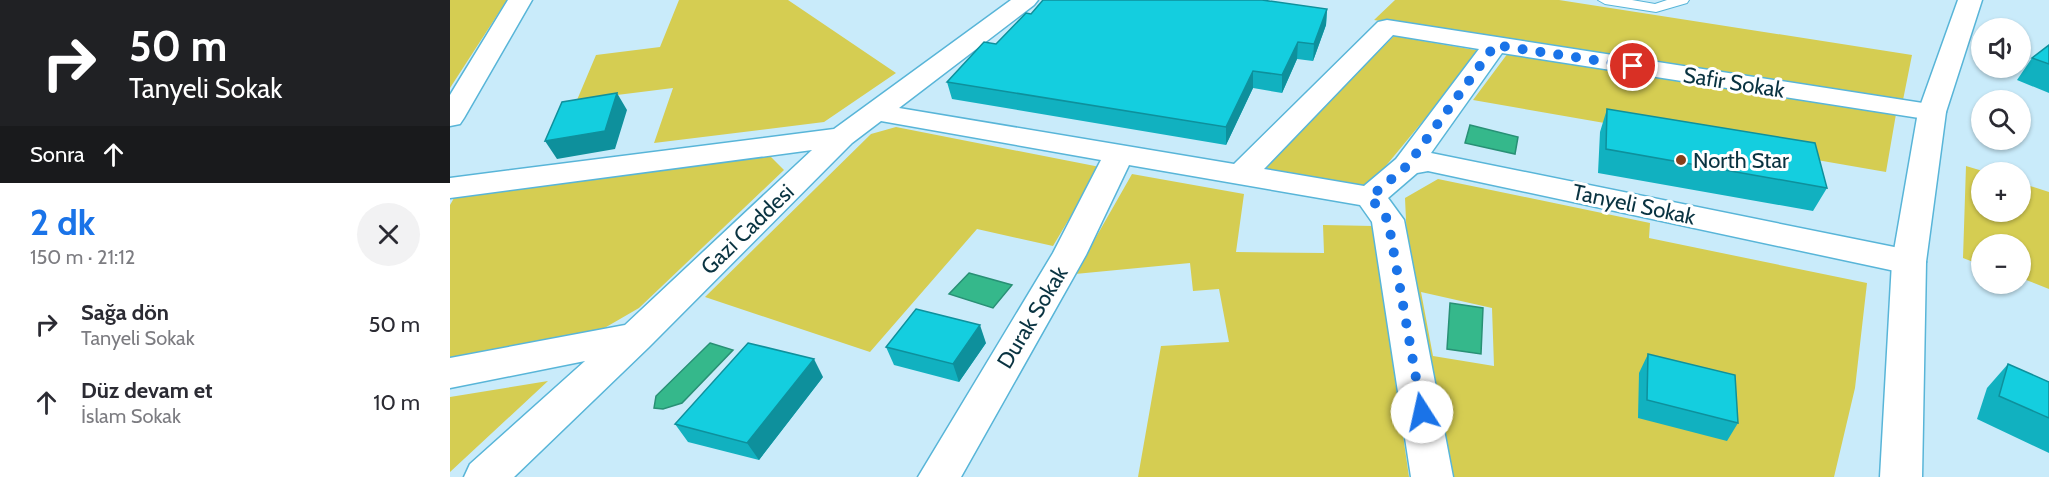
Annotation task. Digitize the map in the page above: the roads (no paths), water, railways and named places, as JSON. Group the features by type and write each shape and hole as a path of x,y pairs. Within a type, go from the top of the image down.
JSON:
{"street":[{"path":"450,118 520,0"},
{"name":"Gazi Caddesi","path":"484,477 636,337 842,137 1026,0"},
{"path":"1908,474 1909,262 1932,112 1970,0"},
{"name":"Safir Sokak","path":"1240,176 1387,27 1932,112"},
{"path":"1370,197 1407,166 1495,45"},
{"path":"875,112 1370,197 1388,220 1432,477"},
{"path":"450,188 842,137"},
{"name":"Durak Sokak","path":"939,477 1069,255 1119,154"},
{"name":"Tanyeli Sokak","path":"1407,166 1428,162 1909,262"},
{"path":"450,373 636,337"}],"lane":[{"path":"1605,0 1656,8 1682,0"}],"place":[{"name":"North Star","path":"1681,160"}]}
